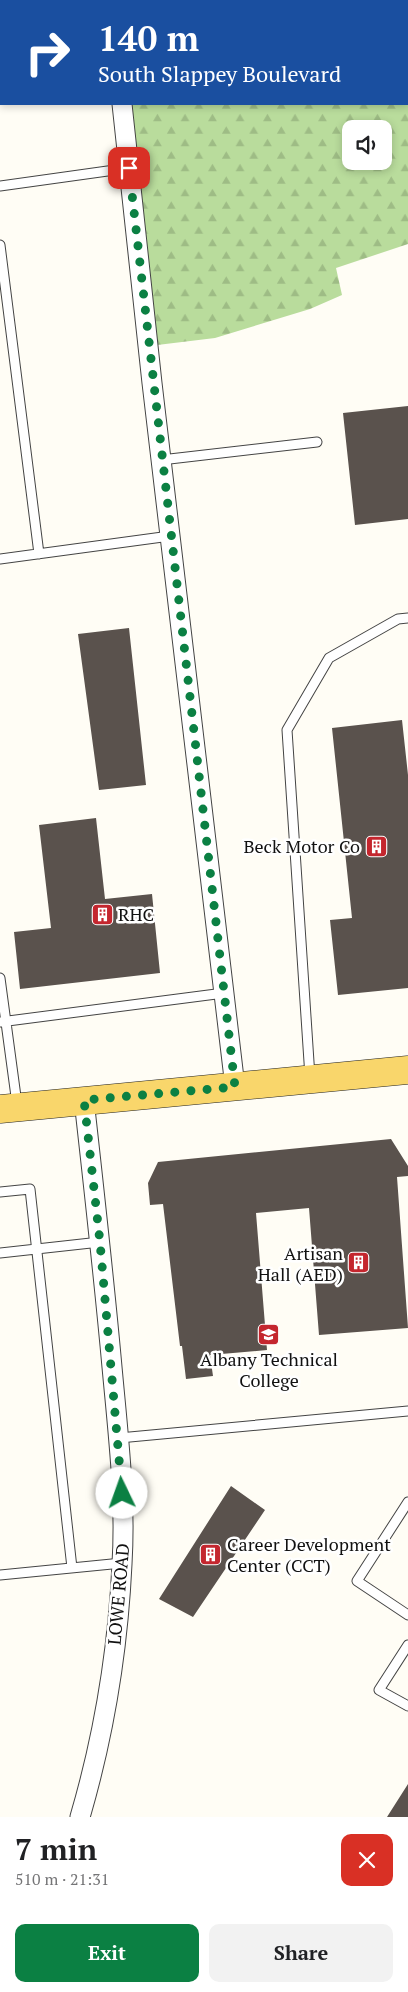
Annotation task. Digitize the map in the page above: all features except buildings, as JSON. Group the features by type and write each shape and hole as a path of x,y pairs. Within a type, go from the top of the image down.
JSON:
{"main road":[{"path":"9,1108 408,1070"}],"street":[{"path":"122,105 161,460 235,1087"},
{"name":"LOWE ROAD","path":"80,1817 97,1749 107,1697 119,1604 122,1563 122,1488 119,1438 84,1100"}],"lane":[{"path":"0,186 129,168"},
{"path":"0,245 39,554"},
{"path":"161,460 317,442"},
{"path":"0,559 170,536"},
{"path":"310,1080 287,730 329,658 398,620 408,618"},
{"path":"0,978 9,1108"},
{"path":"3,1021 224,993"},
{"path":"0,1192 30,1189 72,1568"},
{"path":"0,1253 100,1242"},
{"path":"119,1438 408,1411"},
{"path":"408,1502 358,1581 408,1615"},
{"path":"0,1575 122,1563"},
{"path":"408,1645 379,1690 408,1706"}],"green space":[{"path":"122,105 408,105 408,244 336,268 342,295 310,309 215,338 149,346"}],"place":[{"name":"Beck Motor Co","path":"376,846"},
{"name":"RHC","path":"102,914"},
{"name":"Artisan Hall (AED)","path":"359,1263"},
{"name":"Albany Technical College","path":"269,1334"},
{"name":"Career Development Center (CCT)","path":"211,1554"}],"route":[{"path":"122,1493 120,1452 100,1242 84,1100 235,1087 152,383 142,272 129,168"}]}
